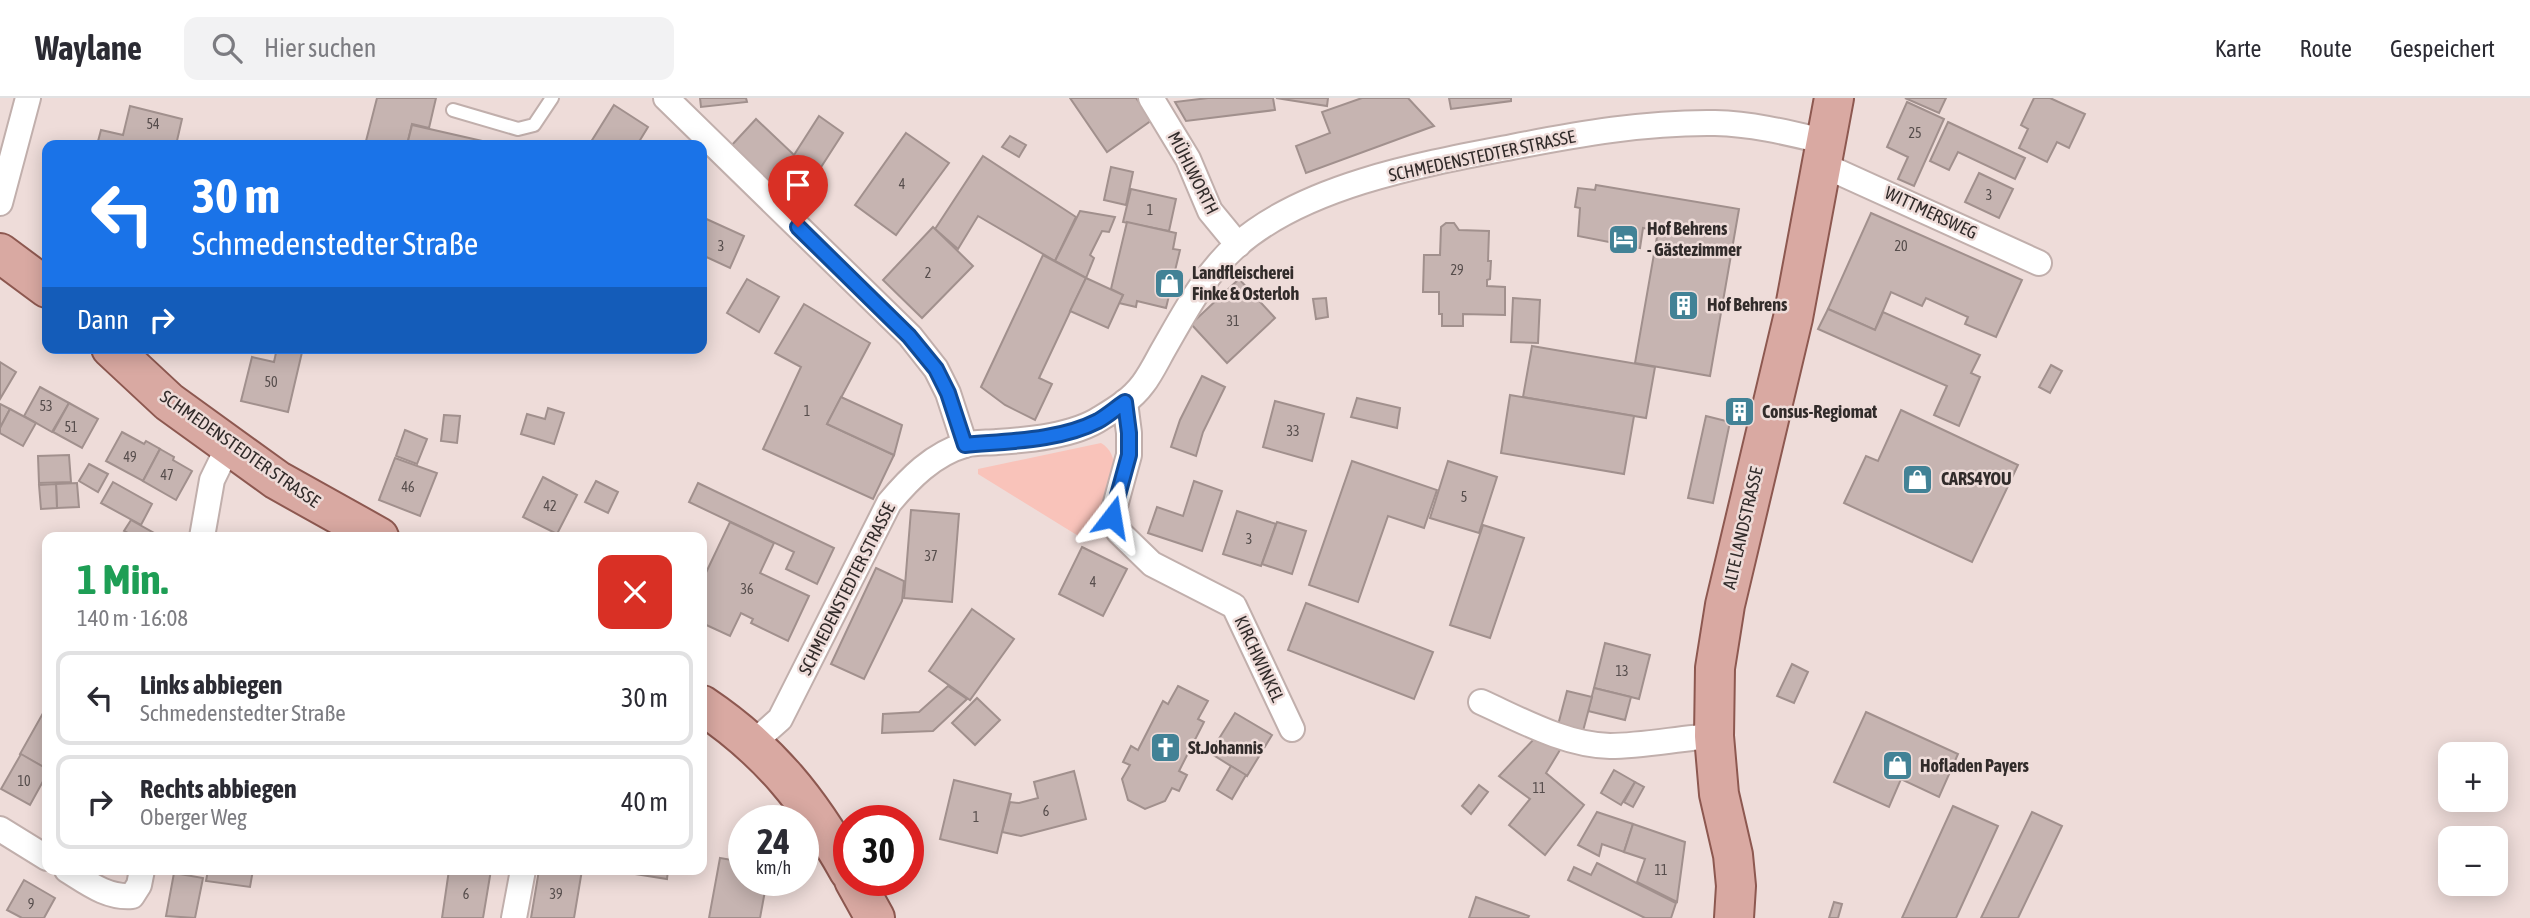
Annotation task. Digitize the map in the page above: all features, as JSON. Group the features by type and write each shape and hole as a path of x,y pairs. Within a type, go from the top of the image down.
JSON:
{"main road":[{"path":"1825,153 1834,98"},
{"name":"ALTE LANDSTRASSE","path":"1734,918 1736,886 1733,855 1719,794 1714,736 1715,668 1726,606 1793,318 1825,153"},
{"path":"0,253 42,284"},
{"name":"SCHMEDENSTEDTER STRASSE","path":"117,354 169,402 277,480 370,532"},
{"path":"707,708 753,743 791,783 833,842"},
{"path":"863,896 875,918"}],"street":[{"path":"0,203 29,98"},
{"path":"666,98 909,336 936,369 948,393 965,445"},
{"name":"MÜHLWORTH","path":"1152,98 1188,159 1210,211 1238,244"},
{"name":"SCHMEDENSTEDTER STRASSE","path":"753,743 779,719 889,503 911,477 939,457 965,445 1035,438 1068,431 1098,421 1125,402 1144,383 1201,284 1238,244 1277,216 1340,190 1428,163 1560,138 1634,128 1714,123 1760,126 1825,153"},
{"name":"WITTMERSWEG","path":"1825,153 2039,263"},
{"name":"KIRCHWINKEL","path":"1125,402 1129,455 1112,517 1119,532 1152,564 1234,606 1292,729"},
{"path":"203,532 212,481 229,444"},
{"path":"1481,702 1540,729 1609,746 1714,736"},
{"path":"0,829 42,855"},
{"path":"75,875 103,892 119,897 132,895 139,885 141,875"},
{"path":"514,918 522,875"}],"lane":[{"path":"453,110 518,129 534,125 552,98"}],"shaded area":[{"path":"1101,443 1112,455 1113,481 1102,509 1080,537 978,474 978,469"}],"building":[{"path":"377,98 436,98 429,128 412,124 408,140 366,140"},
{"path":"700,98 746,98 747,102 701,107"},
{"path":"1070,98 1136,98 1152,120 1107,152"},
{"path":"1208,98 1273,98 1275,110 1186,121 1175,102"},
{"path":"1276,98 1328,98 1327,106"},
{"path":"1362,98 1408,98 1434,126 1306,173 1296,146 1330,133 1322,112"},
{"path":"1449,98 1511,98 1511,101 1451,109"},
{"path":"1905,98 1946,98 1939,113"},
{"path":"2034,98 2050,98 2085,114 2069,148 2057,142 2047,162 2019,148 2028,129 2021,125"},
{"path":"1907,102 1944,119 1914,186 1898,179 1908,157 1887,147"},
{"path":"614,105 648,127 640,140 592,140"},
{"path":"130,106 182,119 177,140 98,140 101,130 123,135"},
{"path":"819,116 843,133 796,206 731,146 756,119 794,155"},
{"path":"1948,122 2025,158 2015,179 1958,152 1949,170 1930,161"},
{"path":"412,125 478,140 408,140"},
{"path":"906,133 949,163 896,235 855,205"},
{"path":"1010,136 1026,145 1019,157 1002,147"},
{"path":"983,156 1076,217 1055,261 978,216 958,249 935,229"},
{"path":"1111,167 1133,172 1126,205 1104,200"},
{"path":"1979,173 2013,189 1999,218 1965,202"},
{"name":"Hof Behrens","path":"1596,185 1739,209 1710,376 1635,363 1658,231 1643,228 1640,248 1578,236 1580,208 1575,207 1578,188 1595,190"},
{"path":"1131,189 1176,199 1169,231 1123,222"},
{"path":"1080,211 1115,217 1109,232 1102,231 1090,255 1094,258 1086,278 1055,261"},
{"path":"1871,213 2022,280 1996,337 1965,324 1968,317 1926,298 1922,306 1891,292 1875,330 1828,309"},
{"path":"707,219 744,236 730,268 707,257"},
{"path":"1127,222 1176,233 1173,249 1180,250 1166,308 1137,301 1136,307 1119,303 1123,295 1111,289"},
{"path":"1446,223 1454,223 1459,230 1489,231 1488,261 1491,261 1487,286 1505,287 1505,315 1463,314 1463,326 1442,326 1439,292 1423,292 1424,255 1440,255 1441,227"},
{"path":"933,227 973,266 922,318 883,280"},
{"path":"1043,255 1086,278 1039,378 1052,384 1035,420 1005,405 981,387"},
{"path":"1086,278 1123,295 1108,328 1070,311"},
{"path":"747,279 779,297 759,332 727,313"},
{"path":"1239,279 1275,318 1227,363 1191,324"},
{"path":"1326,298 1328,317 1316,319 1313,299"},
{"path":"1513,298 1540,300 1538,343 1511,342"},
{"path":"804,304 870,343 827,424 894,455 873,499 763,449 801,367 775,353"},
{"path":"1828,309 1875,330 1883,312 1980,355 1971,373 1980,377 1959,426 1934,415 1947,386 1818,329"},
{"path":"1532,346 1655,367 1646,418 1523,397"},
{"path":"276,354 302,354 288,412 241,401 252,357 274,362"},
{"path":"0,362 16,372 0,399"},
{"path":"2051,365 2062,371 2050,393 2039,387"},
{"path":"1202,376 1225,387 1203,432 1196,456 1171,447 1180,420"},
{"path":"40,387 69,403 52,432 24,416"},
{"path":"1510,395 1634,416 1624,474 1501,453"},
{"path":"841,397 902,425 894,455 827,424"},
{"path":"1357,398 1400,408 1397,428 1351,417"},
{"path":"1275,401 1324,414 1312,461 1263,447"},
{"path":"69,403 98,419 82,448 53,432"},
{"path":"0,404 10,409 0,428"},
{"name":"Consus-Regiomat","path":"1736,405 1745,407 1742,420 1733,418"},
{"path":"548,408 564,413 554,444 521,434 527,414 545,419"},
{"path":"10,409 36,423 23,446 0,433"},
{"path":"1901,410 2018,465 1972,562 1844,503 1866,456 1878,461"},
{"path":"444,415 460,416 457,443 441,441"},
{"path":"1706,416 1730,422 1713,503 1688,498"},
{"path":"405,430 427,439 417,464 396,456"},
{"path":"122,432 160,449 143,481 106,461"},
{"path":"160,449 192,471 176,500 143,481"},
{"path":"69,455 71,482 39,483 38,456"},
{"path":"395,458 437,473 420,516 379,500"},
{"path":"1352,461 1437,490 1424,528 1388,516 1358,602 1309,585"},
{"path":"1448,461 1497,477 1479,533 1430,518"},
{"path":"89,464 108,474 98,492 79,481"},
{"path":"543,477 577,495 558,532 523,517"},
{"path":"596,481 618,492 608,513 585,502"},
{"path":"1194,481 1222,491 1202,551 1148,533 1157,507 1183,516"},
{"path":"113,482 152,504 141,525 101,503"},
{"path":"77,483 79,507 57,508 56,484"},
{"path":"698,483 834,548 817,584 786,569 794,552 689,502"},
{"path":"56,484 57,508 41,509 39,485"},
{"path":"911,510 959,514 952,602 904,598"},
{"path":"1237,511 1276,524 1261,566 1223,554"},
{"path":"131,520 152,532 126,532"},
{"path":"730,522 774,543 760,573 809,596 788,641 751,623 753,619 741,613 730,636 707,625 707,570"},
{"path":"1277,522 1306,531 1292,574 1262,564"},
{"path":"1483,525 1524,538 1490,638 1450,625"},
{"path":"1082,547 1127,569 1103,616 1059,594"},
{"path":"876,568 904,581 902,601 864,679 831,664"},
{"path":"1306,603 1433,652 1414,699 1288,650"},
{"path":"972,609 1014,639 970,700 929,671"},
{"path":"1605,643 1650,655 1639,699 1594,688"},
{"path":"1792,664 1808,672 1794,703 1777,696"},
{"path":"948,686 967,699 933,731 882,733 883,714 919,712"},
{"name":"St.Johannis","path":"1178,686 1208,701 1198,719 1204,722 1179,771 1187,775 1179,791 1172,788 1165,801 1145,809 1128,800 1122,779 1130,765 1123,762 1131,746 1138,750 1163,701 1168,704"},
{"path":"1594,688 1631,697 1625,720 1588,711"},
{"path":"1567,691 1592,697 1583,731 1558,725"},
{"path":"977,698 1000,720 975,745 952,723"},
{"name":"Hofladen Payers","path":"1866,712 1958,754 1939,797 1901,779 1889,807 1834,782"},
{"path":"1235,713 1272,735 1247,776 1210,753"},
{"path":"42,715 42,766 20,754"},
{"path":"1535,738 1560,750 1546,773 1584,805 1545,855 1509,825 1530,799 1499,776"},
{"path":"21,754 42,766 42,783 30,805 1,789"},
{"path":"1231,766 1246,775 1232,799 1217,790"},
{"path":"1614,770 1635,782 1621,805 1601,793"},
{"path":"1074,771 1086,819 1021,836 1002,832 1010,802 1019,803 1038,798 1034,782"},
{"path":"954,780 1011,794 997,853 940,839"},
{"path":"1635,782 1644,787 1633,807 1624,802"},
{"path":"1479,785 1488,792 1471,814 1462,806"},
{"path":"1953,806 1998,826 1956,918 1902,918"},
{"path":"1597,812 1633,824 1624,852 1602,844 1599,856 1578,845"},
{"path":"2032,812 2062,826 2018,918 1981,918"},
{"path":"1633,824 1685,842 1677,902 1637,882 1645,859 1624,852"},
{"path":"720,858 728,859 728,896 764,896 760,918 709,918"},
{"path":"1597,863 1676,903 1671,918 1645,918 1568,880 1574,867 1591,875"},
{"path":"174,875 203,878 195,918 166,916"},
{"path":"207,875 252,875 250,887 206,881"},
{"path":"448,875 490,875 483,918 442,918"},
{"path":"538,875 581,875 574,918 531,918"},
{"path":"642,875 667,875 667,879"},
{"path":"24,880 55,898 44,918 22,918 7,910"},
{"path":"1476,897 1529,916 1469,918"},
{"path":"1834,902 1842,904 1838,918 1829,918"}],"place":[{"name":"Hof Behrens - Gästezimmer","path":"1624,239"},
{"name":"Landfleischerei Finke & Osterloh","path":"1169,283"},
{"name":"Hof Behrens","path":"1684,305"},
{"name":"Consus-Regiomat","path":"1739,412"},
{"name":"CARS4YOU","path":"1918,479"},
{"name":"St.Johannis","path":"1165,748"},
{"name":"Hofladen Payers","path":"1897,766"}],"route":[{"path":"798,227 909,336 936,369 948,393 965,445 1011,441 1068,431 1098,421 1125,402 1129,455 1116,494 1112,517"}]}
